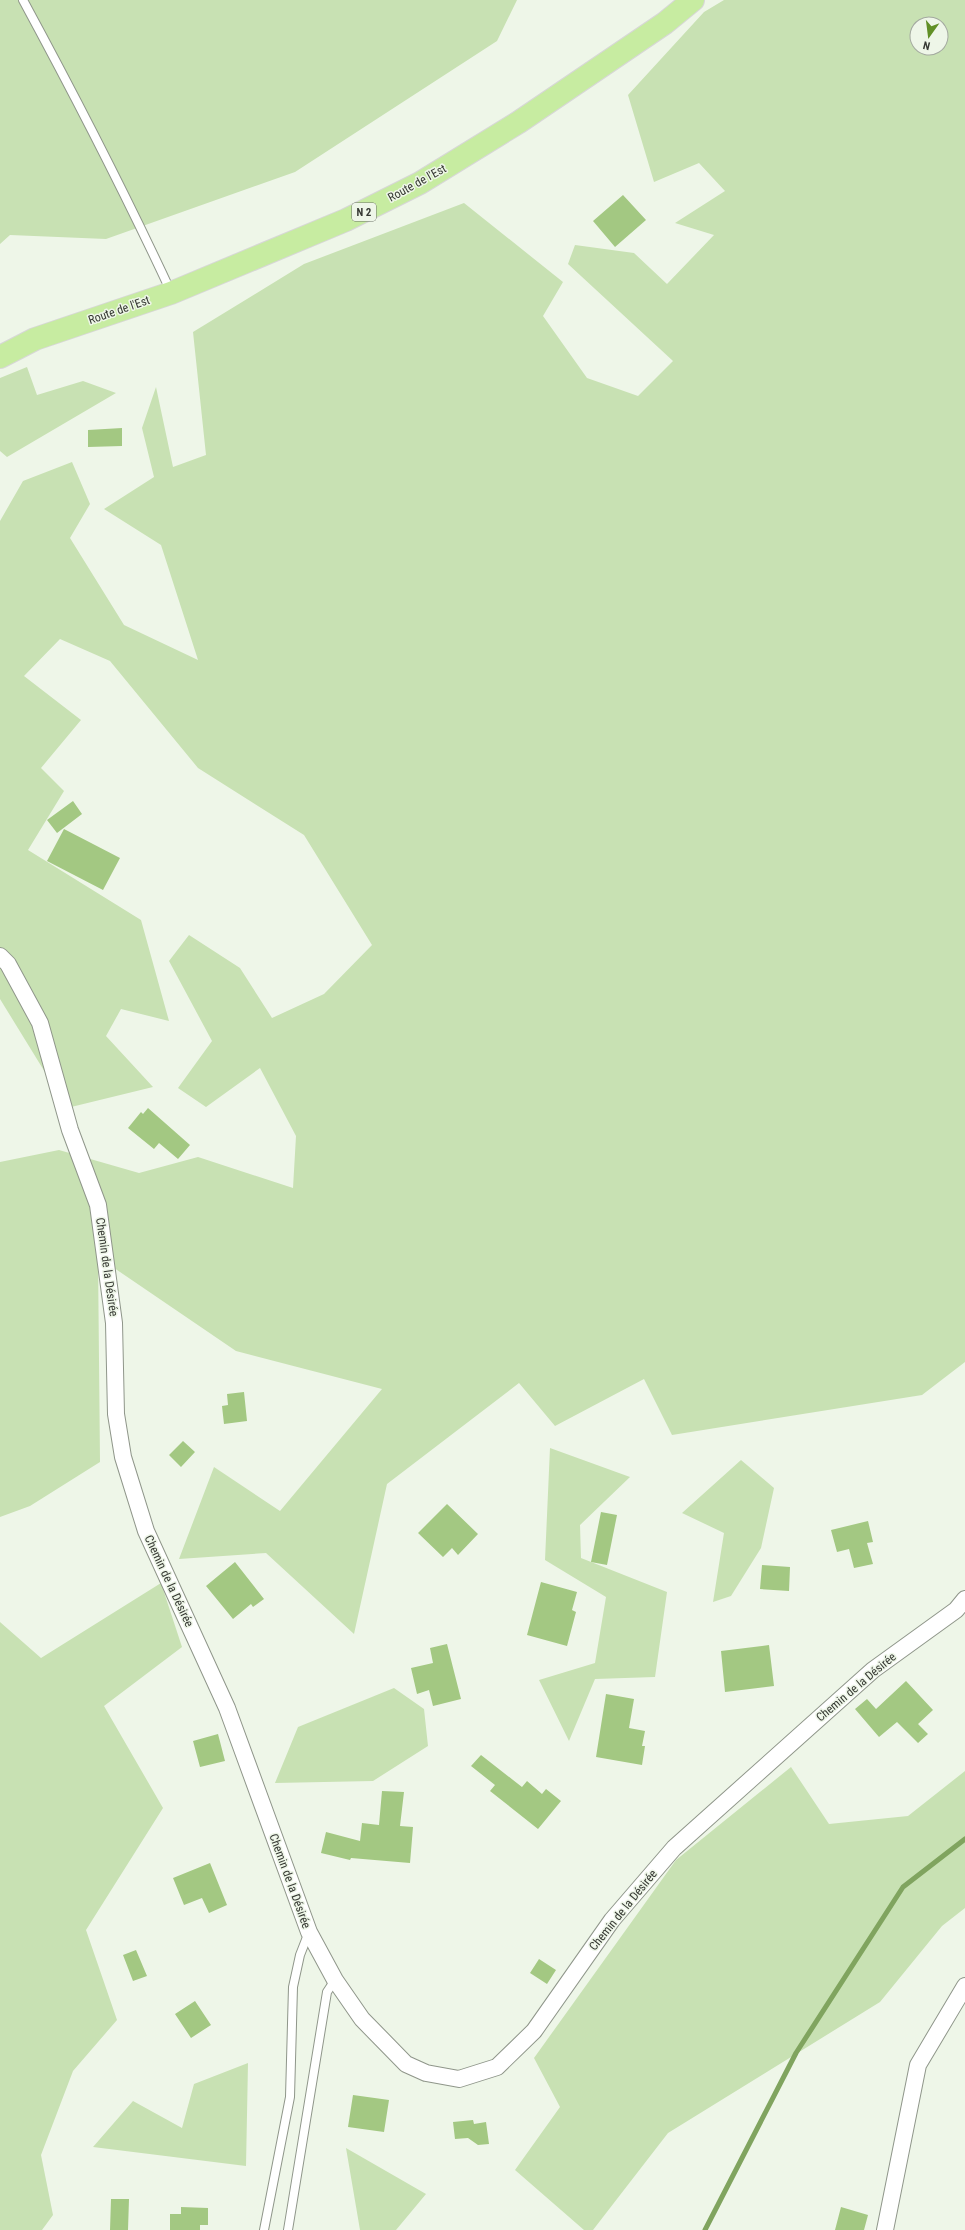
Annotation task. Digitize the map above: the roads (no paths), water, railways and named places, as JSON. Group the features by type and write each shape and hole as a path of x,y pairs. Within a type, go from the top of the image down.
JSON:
{"main road":[{"name":"Route de l'Est","path":"0,357 34,340 171,292 346,220 420,183 519,122 665,23 693,0"}],"street":[{"name":"Chemin de la Désirée","path":"0,956 8,964 40,1022 70,1130 98,1205 114,1323 116,1414 123,1457 146,1531 228,1708 309,1932 335,1980 362,2019 406,2064 426,2073 459,2078 497,2067 534,2031 612,1920 674,1848 873,1670 956,1610 965,1599"},
{"path":"886,2230 918,2065 965,1986"}],"lane":[{"path":"23,0 85,115 133,211 171,292"},
{"path":"264,2230 290,2097 293,1987 300,1954 309,1932"},
{"path":"288,2230 327,1992 335,1980"}],"waterway":[{"path":"705,2230 796,2053 903,1887 965,1839"}]}
